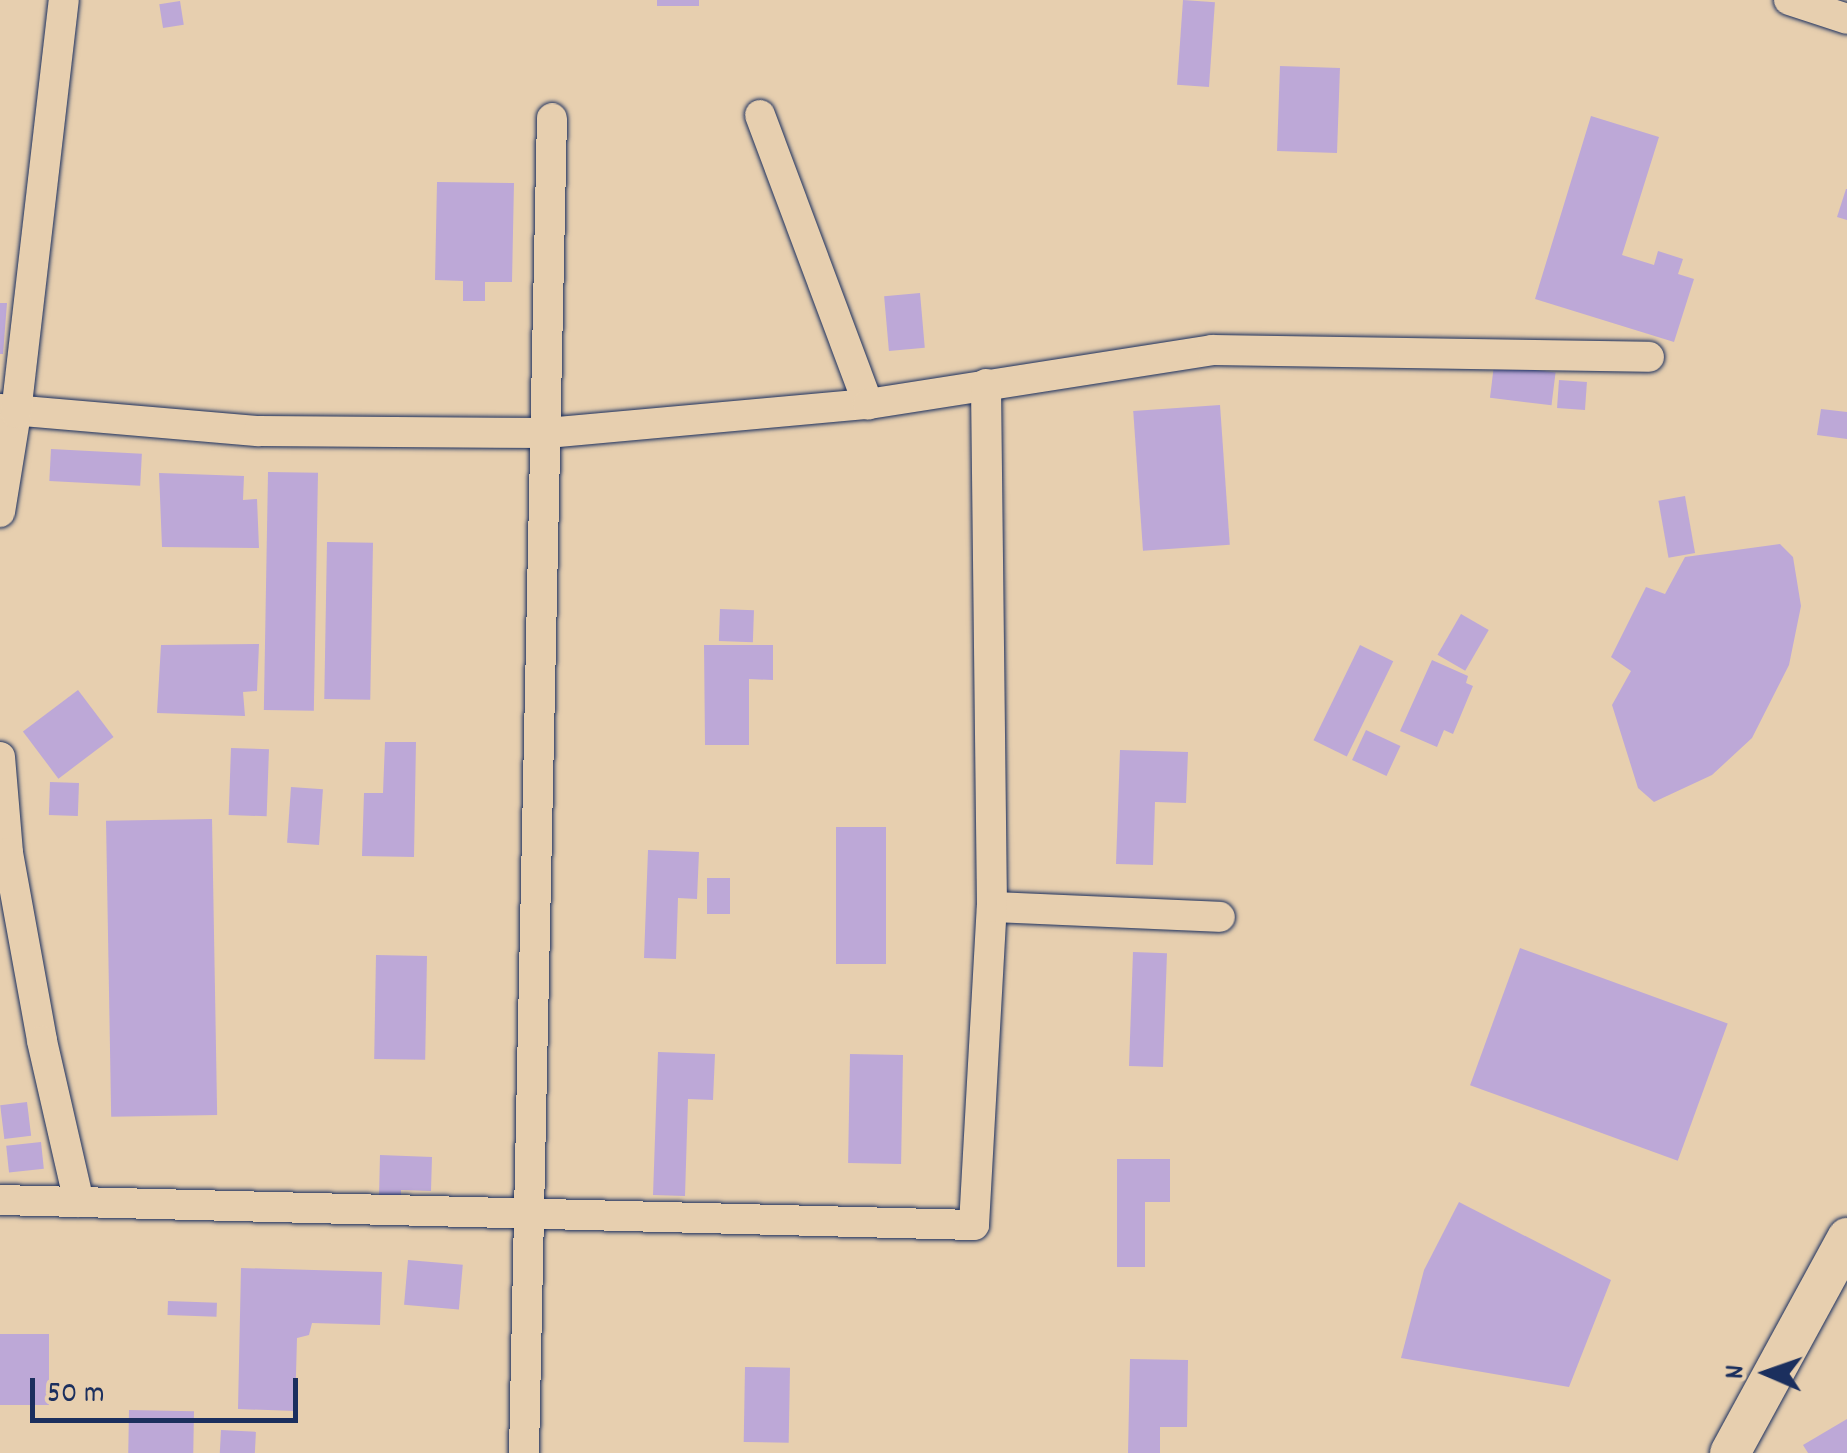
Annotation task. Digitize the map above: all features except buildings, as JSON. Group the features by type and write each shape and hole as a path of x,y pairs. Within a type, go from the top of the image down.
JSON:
{"main road":[{"path":"1730,1453 1847,1238"}],"street":[{"path":"0,512 14,298 64,0"},
{"path":"1790,0 1847,18"},
{"path":"760,115 868,404"},
{"path":"524,1453 552,118"},
{"path":"8,411 260,431 548,433 868,404 1212,350 1649,357"},
{"path":"0,1200 974,1225 992,907 986,384"},
{"path":"0,757 8,853 42,1041 79,1202"},
{"path":"992,907 1220,916"}]}
